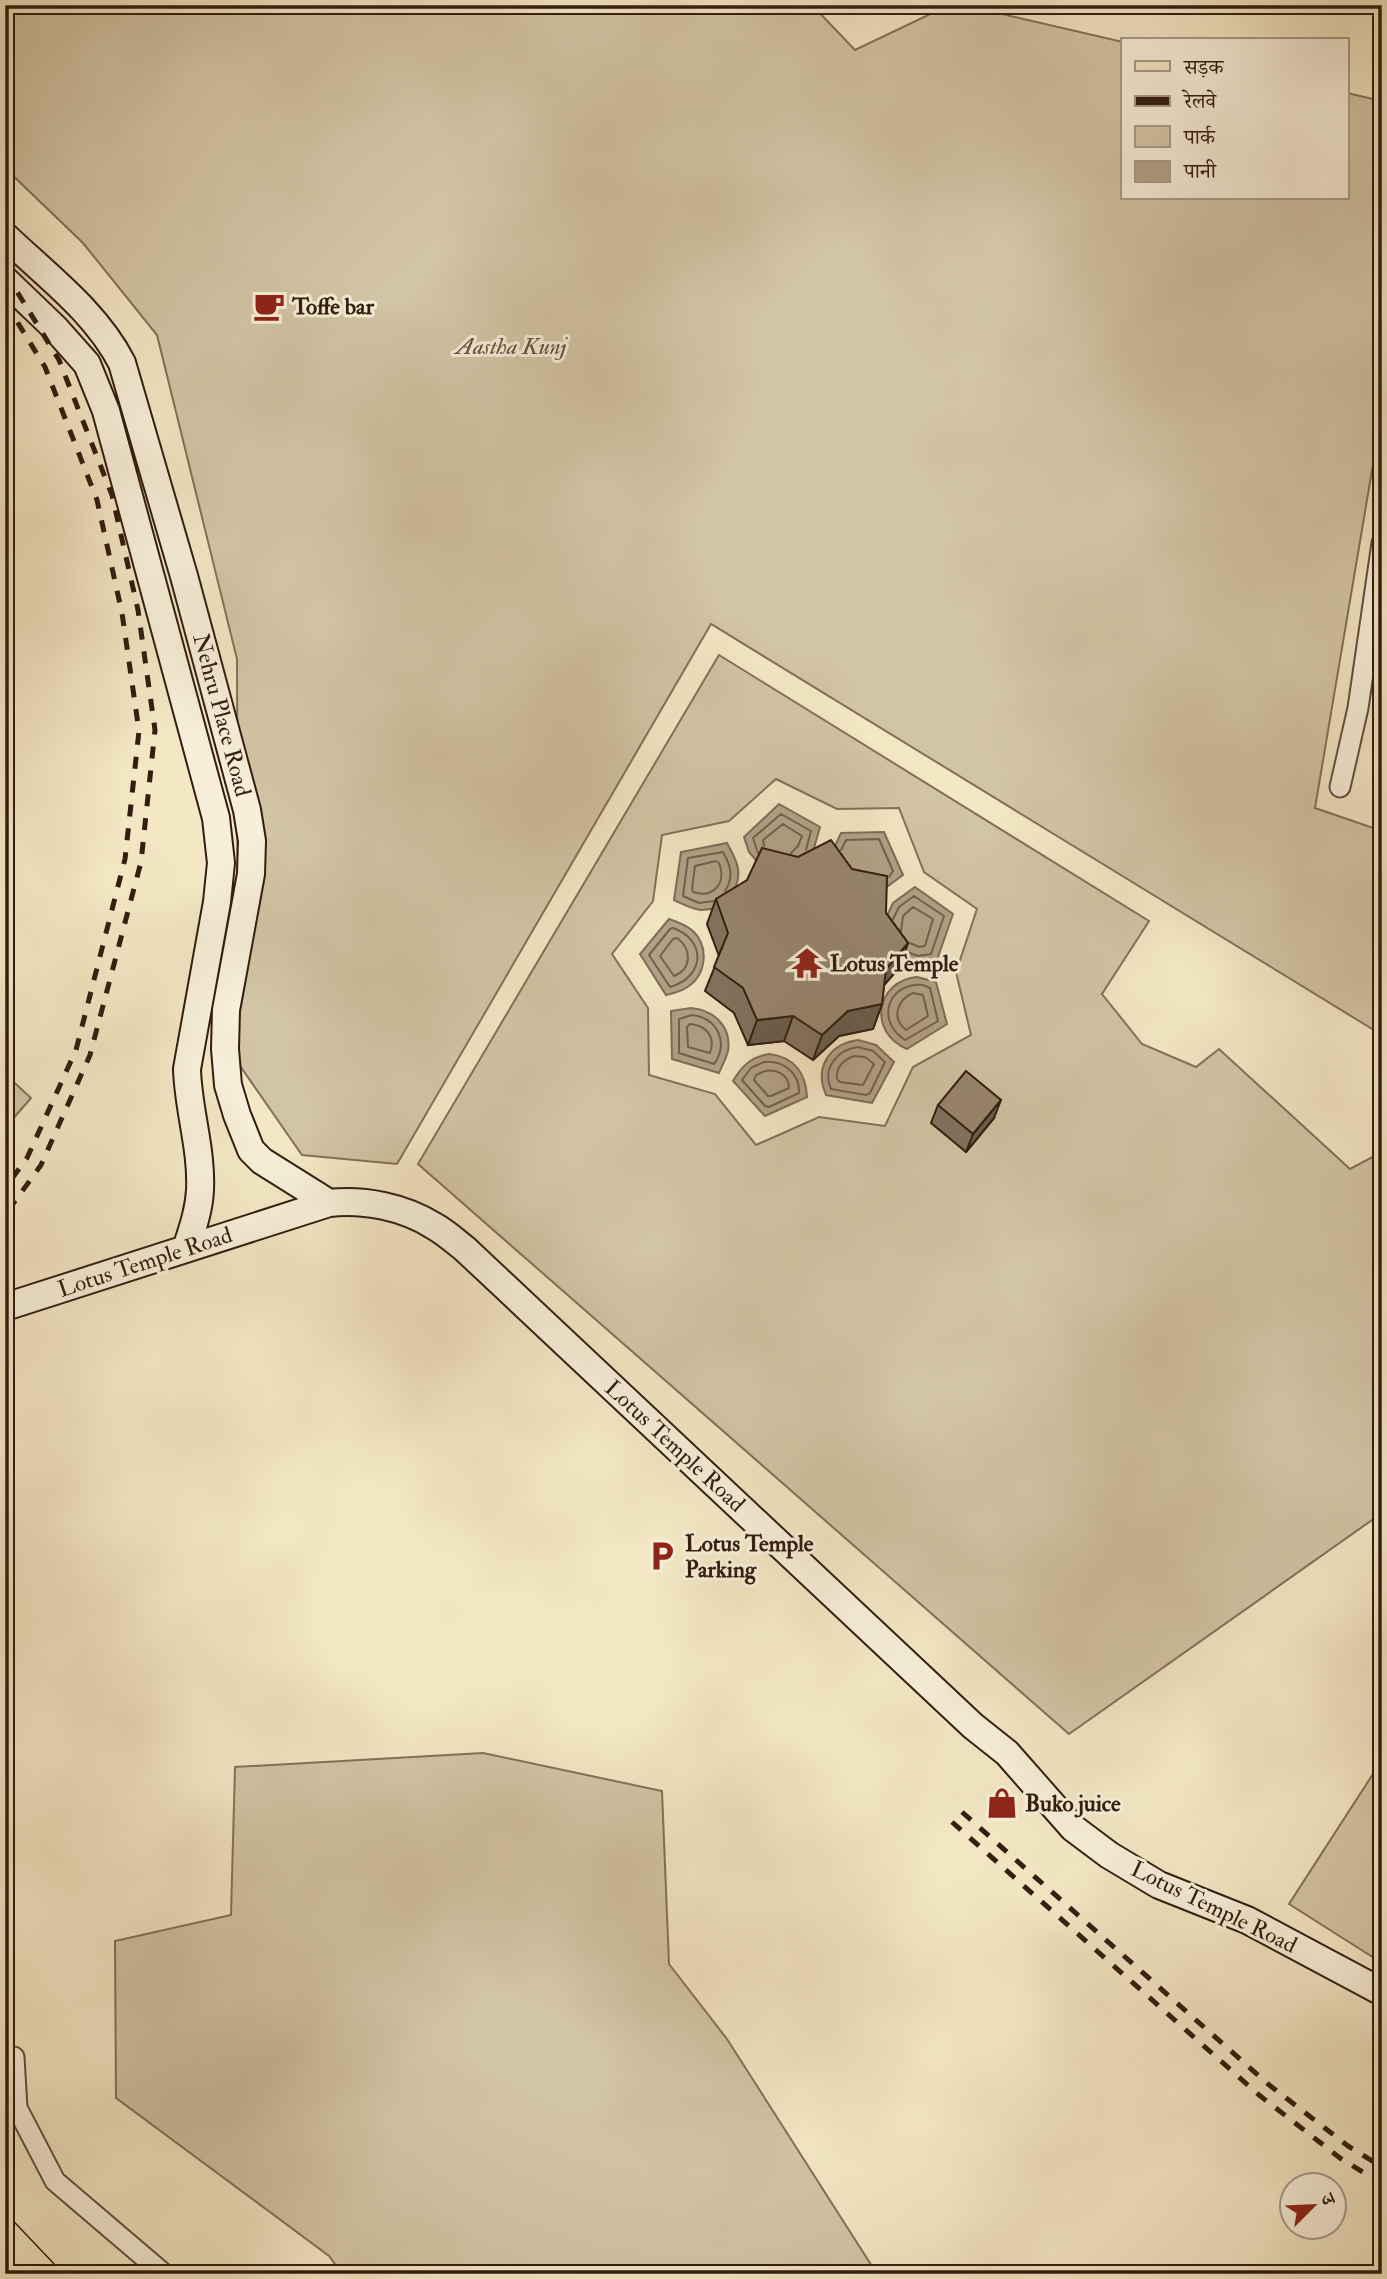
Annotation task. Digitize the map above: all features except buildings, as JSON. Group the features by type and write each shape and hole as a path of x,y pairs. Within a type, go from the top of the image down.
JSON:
{"main road":[{"path":"5,2235 42,2274"}],"street":[{"name":"Nehru Place Road","path":"5,236 96,321 111,341 122,363 184,576 247,810 252,841 251,874 226,1010 228,1085 251,1150 262,1161 329,1203"},
{"name":"Nehru Place Road","path":"5,280 88,364 106,411 216,818 221,863 217,902 187,1069 187,1085 200,1167 200,1190 197,1214 186,1250"},
{"path":"1340,787 1358,708 1382,543"},
{"name":"Lotus Temple Road","path":"5,1307 329,1203 354,1200 399,1210 434,1225 465,1249 973,1726 1007,1753 1073,1828 1159,1885 1247,1920 1382,1992"},
{"path":"14,2057 17,2108 55,2181 164,2274"}],"green space":[{"name":"Aastha Kunj","path":"5,5 812,5 855,50 949,5 963,5 1121,42 1121,200 1348,200 1348,93 1382,101 1382,411 1315,808 1382,831 1382,1035 711,624 397,1164 302,1155 238,1063 237,659 157,335 83,243 5,168"},
{"path":"719,655 1149,921 1102,994 1142,1044 1196,1067 1219,1049 1350,1169 1382,1152 1382,1513 1069,1734 418,1164","holes":["776,779 837,809 899,808 924,872 977,909 956,972 971,1035 913,1067 885,1126 819,1117 756,1145 715,1094 649,1075 648,1008 612,954 653,901 662,835 729,821"]},
{"path":"5,1074 31,1098 5,1128"},
{"path":"483,1753 662,1791 669,1964 727,2039 877,2274 342,2274 329,2256 116,2098 115,1941 231,1915 235,1767"},
{"path":"1382,1760 1382,1963 1289,1904"}],"water":[{"path":"779,804 820,827 812,855 759,864 749,852 744,837"},
{"path":"884,832 903,875 884,889 870,892 834,848 841,833"},
{"path":"727,843 738,869 736,884 728,898 716,907 701,910 674,900 681,852"},
{"path":"915,887 953,914 937,960 918,962 899,955 886,918 893,903"},
{"path":"669,919 693,931 704,953 701,969 693,983 666,995 640,954"},
{"path":"917,977 936,982 947,1024 907,1049 886,1032 882,1009 885,997 892,988"},
{"path":"691,1008 714,1016 724,1027 729,1042 719,1073 672,1059 671,1011"},
{"path":"858,1040 876,1045 894,1062 872,1103 826,1095 823,1085 823,1067 832,1052 839,1046"},
{"path":"769,1054 785,1059 797,1068 804,1081 807,1097 765,1116 733,1081 748,1063"}],"railway":[{"path":"5,272 59,360 112,495 138,610 155,730 141,862 90,1055 41,1165 5,1215"},
{"path":"5,302 45,367 97,500 122,613 139,731 125,859 76,1050 27,1158 5,1188"},
{"path":"962,1812 1268,2084 1348,2146 1382,2167"},
{"path":"952,1822 1259,2095 1340,2158 1382,2184"}],"place":[{"name":"Toffe bar","path":"269,306"},
{"name":"Lotus Temple","path":"807,963"},
{"name":"Lotus Temple Parking","path":"662,1556"},
{"name":"Buko juice","path":"1002,1803"}]}
